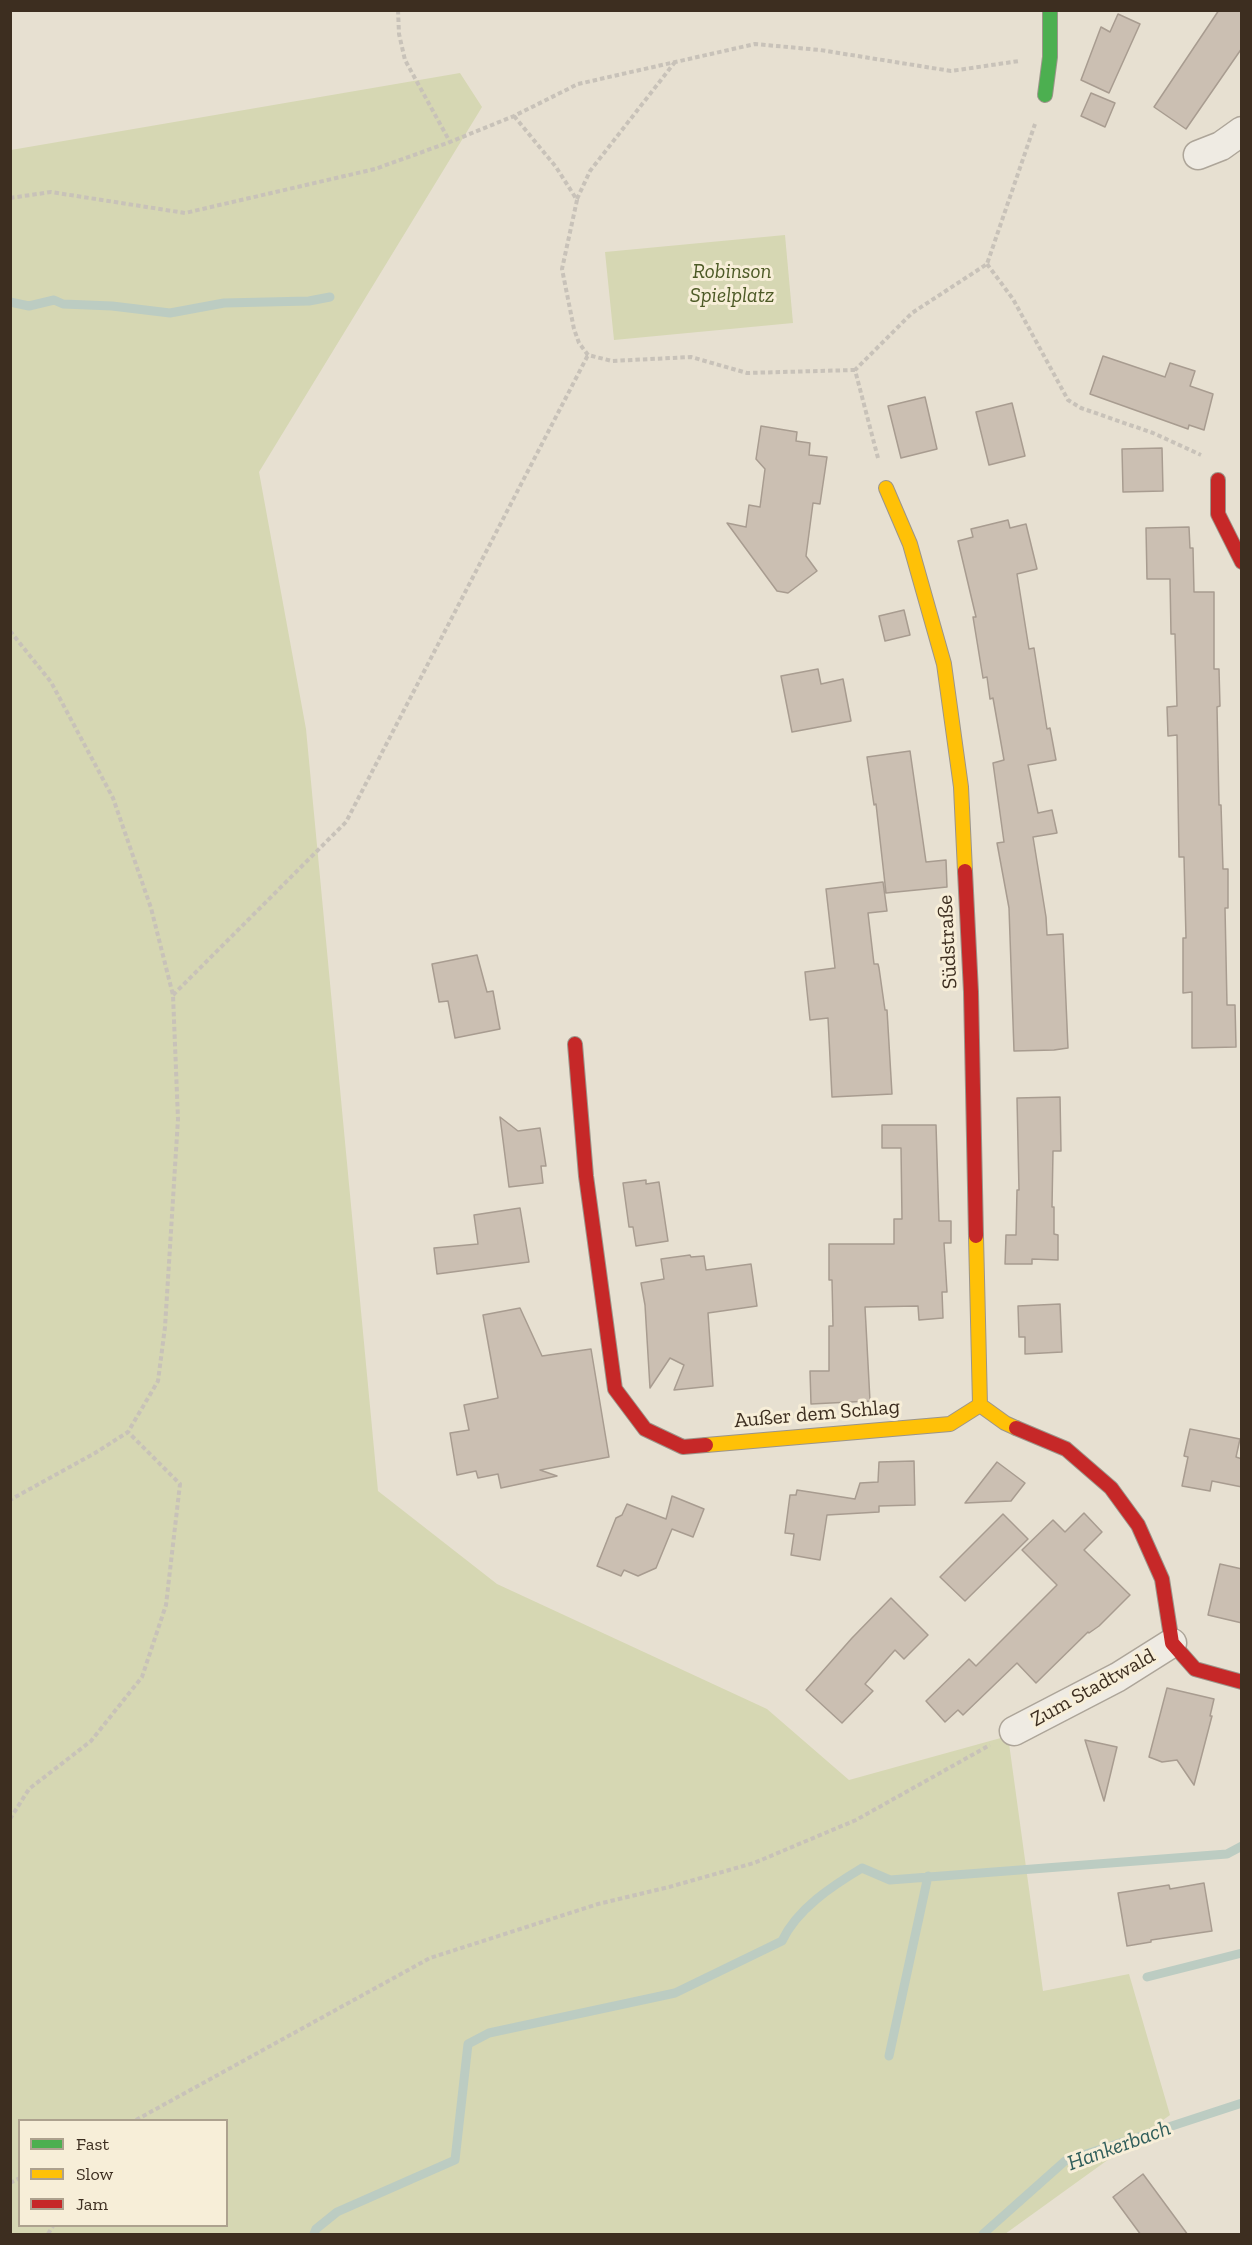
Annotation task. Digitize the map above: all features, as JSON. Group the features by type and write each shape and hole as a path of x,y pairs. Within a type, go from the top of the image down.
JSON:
{"street":[{"path":"1045,95 1050,57 1050,10"},
{"path":"1198,155 1221,146 1242,131"},
{"path":"1218,480 1218,514 1242,562"},
{"name":"Südstraße","path":"886,488 910,544 944,664 961,786 971,992 981,1405"},
{"name":"Außer dem Schlag","path":"575,1044 586,1176 615,1389 645,1429 683,1447 950,1424 981,1405"},
{"path":"981,1405 1005,1422 1066,1449 1111,1488 1138,1525 1162,1579 1172,1643 1196,1669 1242,1682"},
{"name":"Zum Stadtwald","path":"1014,1731 1118,1677 1172,1643"}],"path":[{"path":"398,10 399,34 405,60 450,142"},
{"path":"10,198 51,192 185,213 375,169 514,116 578,84 755,44 820,50 951,71 1050,57"},
{"path":"676,61 590,171 577,200 562,269 574,329 579,343 588,355 612,361 691,357 747,373 855,370 912,313 987,264 1045,95"},
{"path":"514,116 556,167 577,200"},
{"path":"987,264 1013,299 1068,400 1080,408 1154,433 1204,456 1218,480"},
{"path":"173,995 346,822 588,355"},
{"path":"855,370 886,488"},
{"path":"10,631 51,682 113,798 151,908 173,995 178,1119 165,1327 158,1381 128,1432 10,1500"},
{"path":"10,1819 29,1789 91,1741 142,1677 166,1605 180,1484 128,1432"},
{"path":"138,2119 430,1958 598,1904 754,1863 856,1820 1014,1731"}],"green space":[{"path":"460,73 482,107 259,472 306,729 378,1491 497,1584 767,1709 849,1780 1008,1736 1043,1991 1129,1974 1170,2115 1005,2234 11,2234 11,150"},
{"name":"Robinson Spielplatz","path":"785,235 793,323 614,340 605,252"}],"building":[{"path":"1219,10 1242,10 1242,48 1186,129 1154,107"},
{"path":"1118,14 1140,24 1109,93 1081,80 1101,27 1110,32"},
{"path":"1091,93 1115,103 1105,127 1081,116"},
{"path":"1103,356 1165,377 1170,363 1195,371 1190,386 1213,394 1204,430 1189,425 1188,429 1090,394"},
{"path":"925,397 937,449 901,458 888,406"},
{"path":"1012,403 1025,456 989,465 976,412"},
{"path":"761,426 797,432 796,441 810,443 809,455 827,457 820,504 813,503 806,556 817,571 788,593 777,591 727,523 746,527 749,505 760,507 765,469 756,459"},
{"path":"1162,448 1163,491 1123,492 1122,449"},
{"path":"1008,520 1010,528 1026,524 1037,569 1017,574 1029,649 1034,648 1047,729 1050,728 1056,760 1028,765 1038,813 1052,810 1057,833 1033,837 1047,935 1063,934 1068,1048 1054,1050 1014,1051 1009,908 997,843 1004,842 993,763 1004,760 993,698 990,699 987,677 983,678 973,617 976,617 958,541 973,537 971,529"},
{"path":"1189,527 1190,548 1193,548 1194,592 1214,592 1214,669 1219,669 1220,706 1217,707 1219,805 1221,805 1223,869 1228,869 1228,908 1225,908 1227,1005 1235,1005 1236,1047 1192,1048 1192,992 1183,993 1183,938 1186,938 1184,857 1179,857 1177,735 1168,736 1167,707 1177,706 1175,634 1171,634 1170,579 1147,579 1146,528"},
{"path":"904,610 910,635 885,641 879,616"},
{"path":"818,669 821,684 843,679 851,721 792,732 781,676"},
{"path":"910,751 926,862 946,860 947,887 886,893 876,804 874,805 867,757"},
{"path":"883,882 887,911 868,913 874,964 878,964 885,1010 887,1010 892,1094 832,1097 828,1018 810,1020 805,972 835,968 826,889"},
{"path":"477,955 487,992 493,991 500,1029 455,1038 448,1001 439,1002 432,964"},
{"path":"1060,1097 1061,1151 1053,1151 1052,1207 1054,1207 1054,1234 1058,1235 1058,1260 1032,1259 1032,1264 1005,1264 1006,1235 1016,1235 1017,1190 1019,1190 1017,1098"},
{"path":"500,1117 518,1131 540,1128 546,1166 541,1166 543,1183 509,1187"},
{"path":"882,1125 936,1125 939,1221 951,1221 951,1243 944,1243 947,1292 942,1292 943,1318 919,1320 918,1306 865,1307 870,1401 811,1404 810,1371 829,1371 829,1326 833,1326 829,1244 894,1244 894,1219 902,1219 901,1148 882,1148"},
{"path":"646,1180 646,1184 659,1182 668,1241 636,1246 633,1227 629,1227 623,1183"},
{"path":"520,1208 529,1262 437,1274 434,1248 478,1244 474,1215"},
{"path":"690,1255 691,1257 704,1256 706,1270 751,1264 757,1306 708,1313 713,1386 674,1390 684,1365 670,1358 650,1388 645,1305 641,1283 664,1279 661,1259"},
{"path":"1060,1304 1062,1352 1025,1354 1025,1337 1019,1337 1018,1306"},
{"path":"520,1308 542,1356 591,1349 609,1457 540,1470 557,1476 501,1488 498,1474 478,1478 476,1471 457,1475 450,1433 469,1430 464,1405 498,1398 483,1315"},
{"path":"1190,1429 1240,1439 1236,1457 1242,1459 1242,1487 1212,1481 1210,1491 1182,1486 1188,1457 1184,1456"},
{"path":"914,1461 915,1505 879,1506 879,1512 827,1515 820,1560 791,1555 794,1534 785,1533 790,1495 796,1495 797,1490 855,1499 860,1483 878,1482 879,1462"},
{"path":"997,1462 1025,1483 1011,1501 965,1503"},
{"path":"672,1496 704,1509 693,1537 672,1529 656,1568 638,1576 624,1570 621,1576 597,1566 616,1518 622,1515 627,1504 666,1519"},
{"path":"1084,1513 1102,1532 1084,1550 1130,1595 1036,1683 1017,1663 963,1715 958,1710 945,1722 926,1701 969,1659 976,1666 1057,1585 1022,1550 1053,1520 1065,1532"},
{"path":"1003,1514 1028,1539 965,1601 940,1577"},
{"path":"1220,1564 1242,1569 1242,1623 1208,1615"},
{"path":"891,1598 928,1635 904,1659 895,1650 865,1684 873,1691 842,1723 806,1690"},
{"path":"1167,1688 1214,1699 1210,1716 1212,1716 1194,1785 1177,1760 1162,1762 1149,1757"},
{"path":"1085,1740 1117,1747 1104,1801"},
{"path":"1204,1883 1212,1931 1127,1946 1118,1893 1169,1885 1170,1889"},
{"path":"1143,2174 1188,2235 1141,2235 1113,2197"}],"waterway":[{"path":"10,302 29,306 54,300 63,304 112,306 170,313 224,303 309,301 330,297"},
{"path":"314,2234 316,2229 337,2212 455,2160 468,2044 489,2033 675,1993 782,1941 797,1919 816,1899 862,1868 890,1880 1227,1854 1242,1846"},
{"path":"889,2056 928,1876"},
{"path":"1147,1977 1242,1953"},
{"name":"Hankerbach","path":"983,2234 1065,2161 1242,2103"}],"traffic: fast":[{"path":"1045,95 1050,57 1050,10"}],"traffic: slow":[{"path":"886,488 910,544 944,664 961,787 965,871"},
{"path":"976,1236 980,1405"},
{"path":"706,1445 950,1424 980,1405 1016,1428"}],"traffic: jam":[{"path":"1218,480 1218,514 1242,562"},
{"path":"965,871 971,992 976,1236"},
{"path":"575,1044 586,1176 615,1389 645,1429 683,1447 706,1445"},
{"path":"1016,1428 1066,1449 1111,1488 1138,1525 1162,1579 1172,1643 1195,1669 1242,1682"}]}
